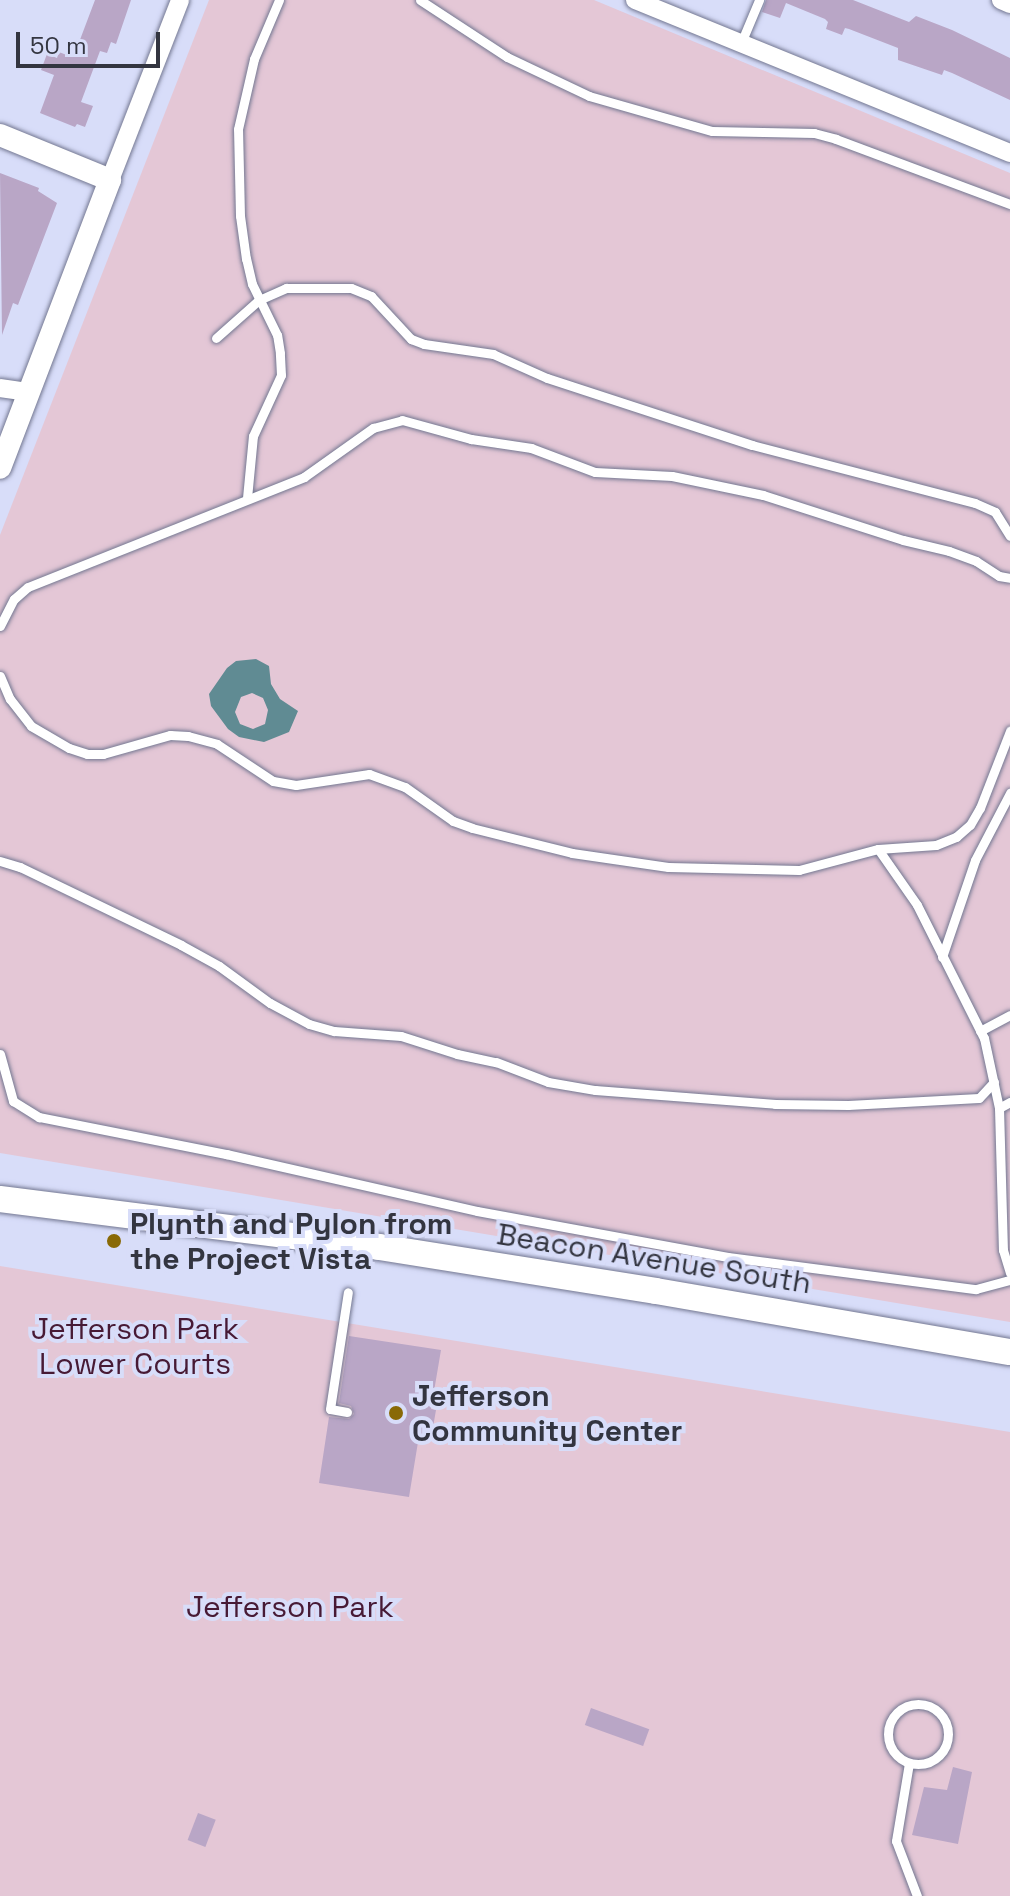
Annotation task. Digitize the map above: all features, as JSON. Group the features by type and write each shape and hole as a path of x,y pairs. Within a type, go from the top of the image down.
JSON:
{"main road":[{"name":"Beacon Avenue South","path":"0,1199 379,1247 671,1293 1010,1352"}],"street":[{"path":"0,468 180,0"},
{"path":"635,0 1010,153"},
{"path":"1001,0 1010,4"},
{"path":"0,135 110,180"},
{"path":"0,388 29,392"}],"lane":[{"path":"247,498 253,436 281,375 277,335 259,300 246,259 240,216 238,129 254,59 279,0"},
{"path":"420,0 507,57 589,96 712,131 803,132 836,139 1010,204"},
{"path":"741,43 759,0"},
{"path":"216,338 259,300 286,288 351,288 371,296 411,339 424,344 493,354 547,378 752,445 863,471 985,506 995,512 1010,536"},
{"path":"0,626 14,599 28,587 304,477 373,428 402,420 471,439 531,448 595,472 672,476 763,495 903,540 949,551 976,561 999,576 1010,578"},
{"path":"0,676 10,699 31,726 78,751 103,754 170,735 204,739 273,781 296,785 369,774 405,787 453,821 572,853 668,867 799,870 878,849 936,845 956,837 980,808 1010,731"},
{"path":"942,957 975,860 1010,793"},
{"path":"878,849 917,905 980,1031 999,1108 1003,1250 1010,1273"},
{"path":"0,861 20,867 181,945 309,1024 334,1031 401,1036 457,1054 496,1062 548,1082 595,1090 775,1104 848,1105 979,1098 994,1082"},
{"path":"980,1031 1010,1015"},
{"path":"0,1054 13,1101 39,1117 226,1154 477,1211 728,1257 976,1289 1010,1280"},
{"path":"999,1108 1010,1102"},
{"path":"347,1412 330,1409 348,1292"},
{"path":"913,1705 923,1705 940,1714 945,1722 947,1741 943,1750 928,1762 909,1763 893,1751 888,1732 896,1714 913,1705"},
{"path":"909,1763 896,1841 917,1896"}],"green space":[{"path":"209,0 594,0 1010,173 1010,1322 0,1153 0,535"},
{"name":"Jefferson Park","path":"0,1266 1010,1432 1010,1896 0,1896"}],"shaded area":[{"path":"256,659 269,666 271,684 280,699 298,711 289,732 264,742 239,737 228,729 211,706 209,694 227,668 236,661","holes":["252,693 263,698 268,710 265,724 253,729 240,724 235,712 241,697"]}],"building":[{"path":"95,0 131,0 116,44 111,42 107,53 100,51 81,102 93,106 85,127 77,124 75,127 40,113 54,75 41,70 47,54 57,58 59,52 69,56 71,52 75,53"},
{"path":"766,0 853,0 909,22 916,16 952,30 1010,58 1010,100 944,70 942,75 898,60 898,48 849,29 845,28 842,35 826,29 828,22 825,19 786,3 780,18 762,12"},
{"path":"0,173 39,188 38,191 57,203 18,305 13,303 2,335"},
{"name":"Jefferson Community Center","path":"349,1336 441,1350 431,1409 436,1410 431,1439 419,1436 409,1497 319,1483 329,1417 349,1419 354,1414 351,1406 339,1403"},
{"path":"591,1708 649,1729 643,1746 585,1725"},
{"path":"953,1767 972,1772 958,1844 912,1835 924,1787 947,1790"},
{"path":"198,1813 216,1820 205,1847 188,1840"}],"place":[{"name":"Plynth and Pylon from the Project Vista","path":"114,1241"},
{"name":"Jefferson Community Center","path":"396,1413"}],"park label":[{"name":"Jefferson Park Lower Courts","path":"135,1346"}]}
